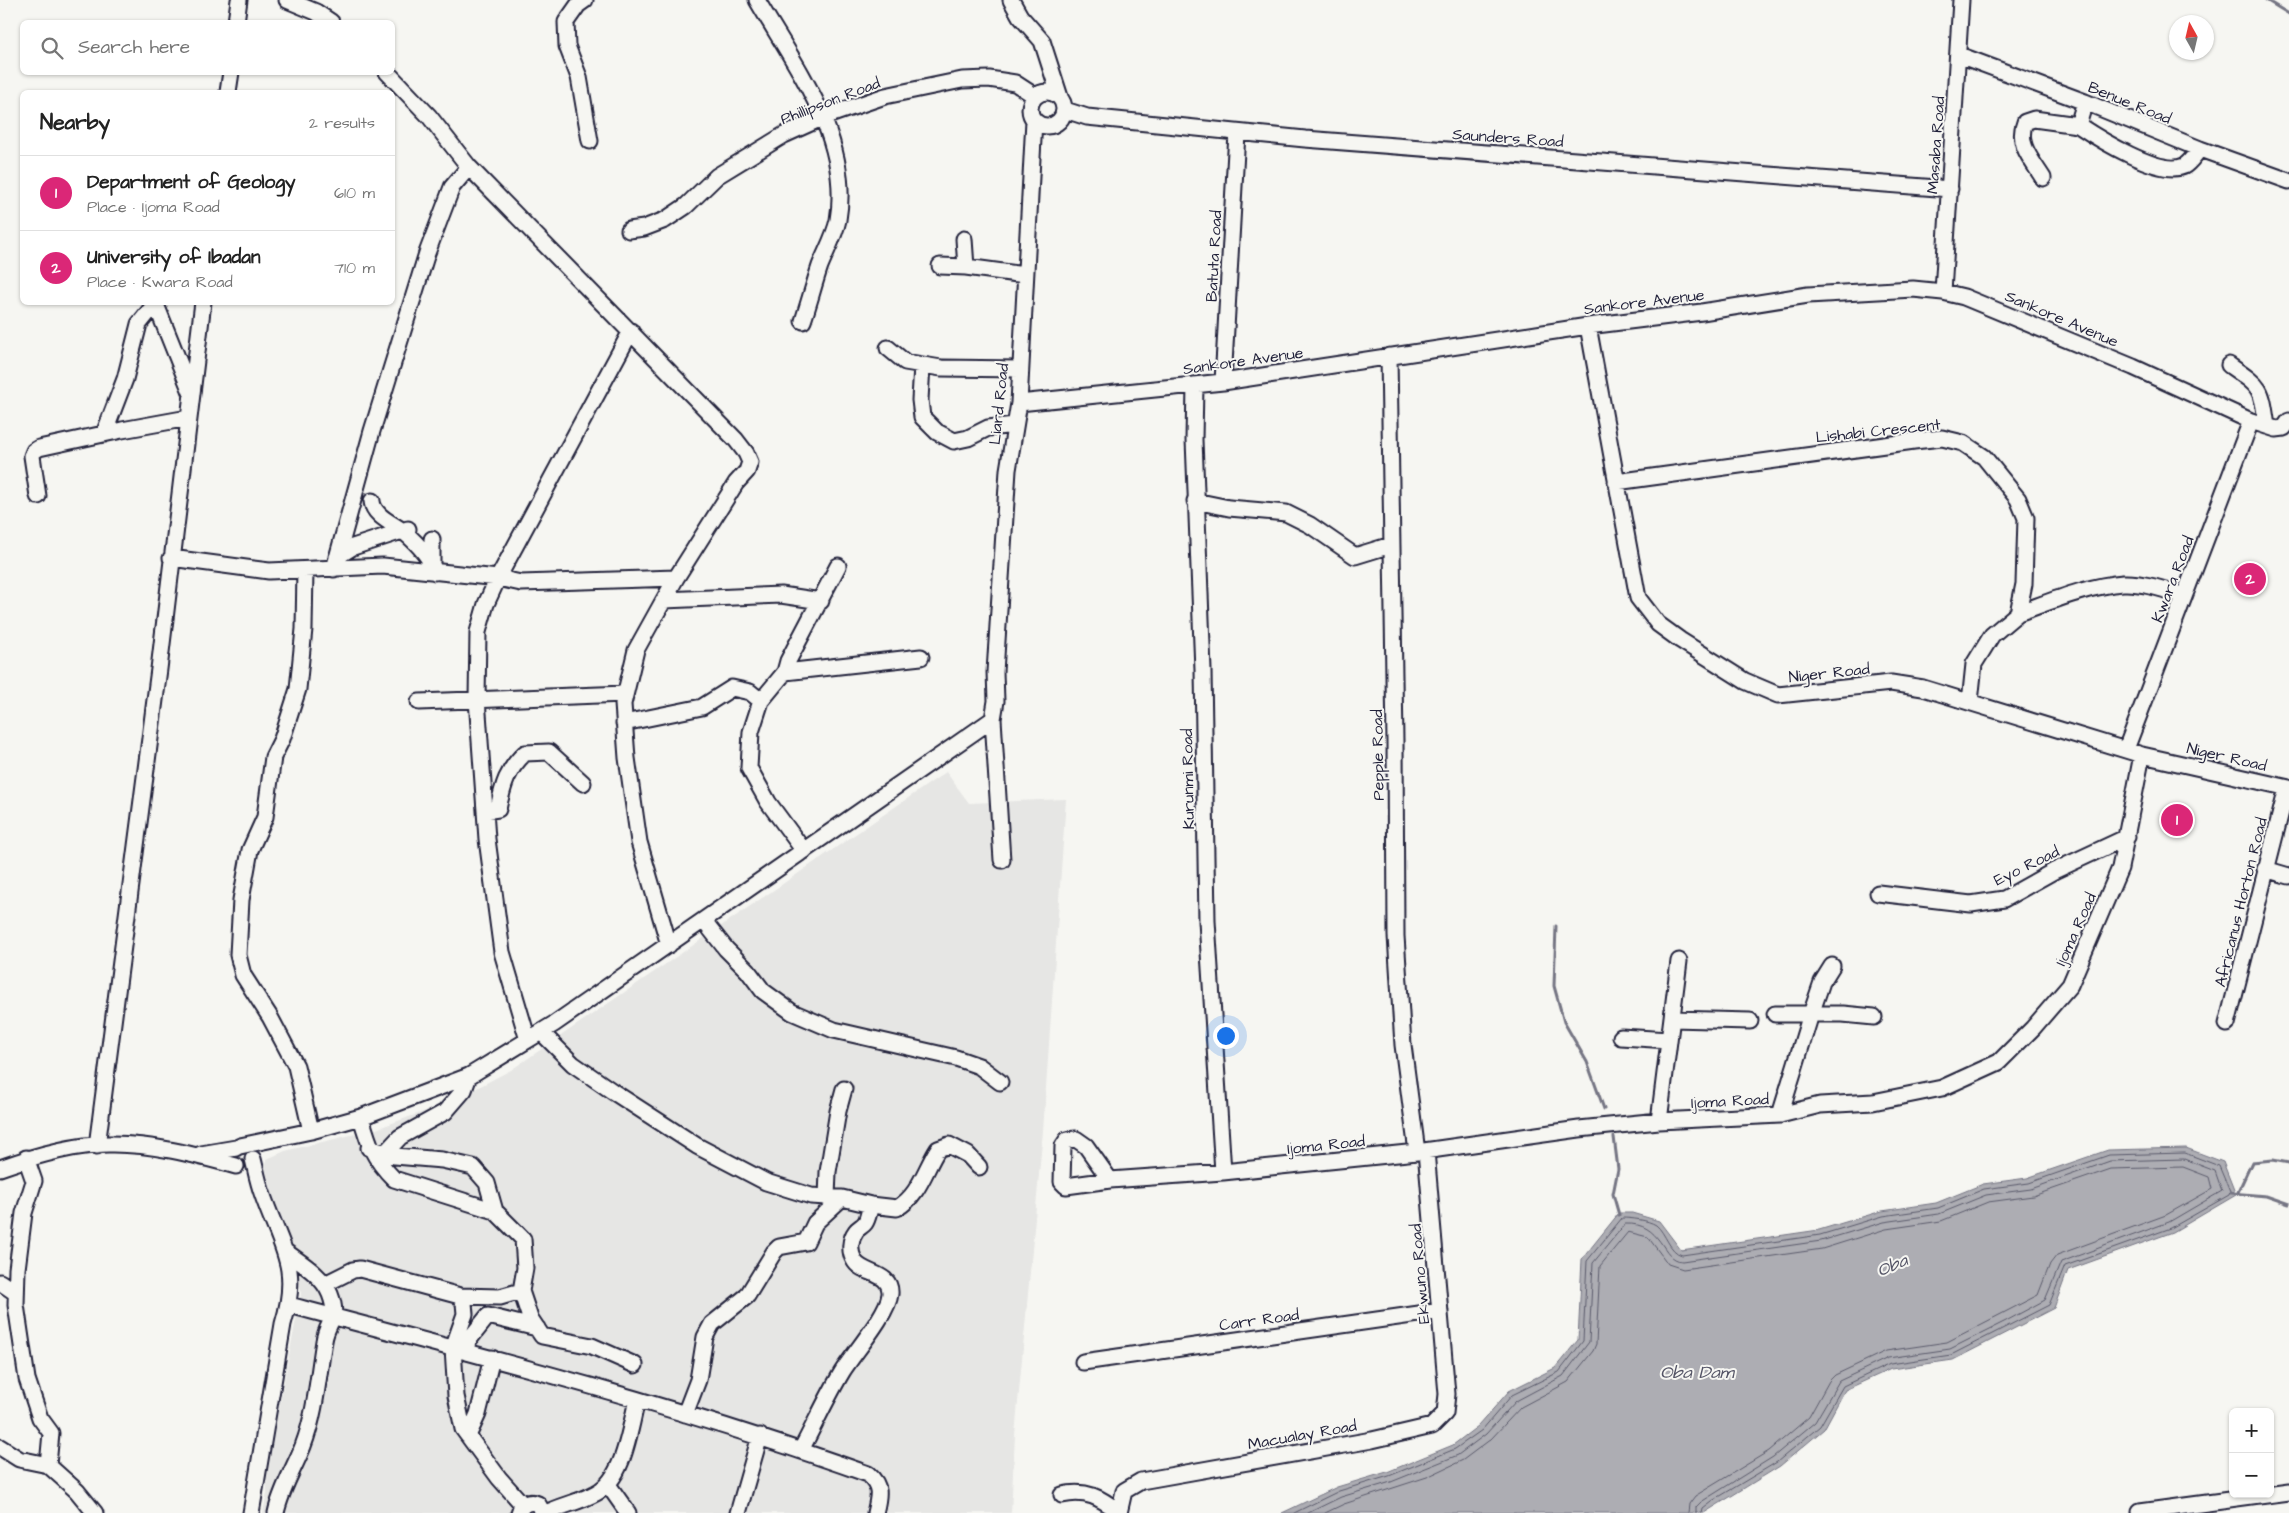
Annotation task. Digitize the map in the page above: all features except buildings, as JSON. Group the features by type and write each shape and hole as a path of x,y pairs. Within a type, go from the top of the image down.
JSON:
{"street":[{"path":"236,20 239,0"},
{"path":"287,0 316,12 328,20"},
{"path":"585,0 578,5 566,22 566,30 567,46 579,77 590,141"},
{"path":"757,0 824,117 838,172 841,195 837,222 820,268 804,321"},
{"path":"1011,0 1020,16 1042,41 1054,76 1062,104 1063,116 1056,124 1044,126 1034,120 1030,111 1030,105 1054,76"},
{"name":"Masaba Road","path":"1943,292 1961,0"},
{"name":"Benue Road","path":"1959,55 2085,102 2200,149 2289,181"},
{"path":"228,90 231,75"},
{"path":"390,75 429,116 469,167 736,440 750,462 747,471 736,483 676,578 636,650 625,694 624,723 627,758 639,842 668,944"},
{"name":"Phillipson Road","path":"629,230 644,228 666,220 686,206 717,176 784,135 824,117 885,96 962,80 989,80 1015,83 1040,94"},
{"path":"1040,94 1051,92 1062,104"},
{"path":"2078,125 2085,102"},
{"name":"Saunders Road","path":"1062,104 1087,117 1237,133 1950,189"},
{"path":"2044,178 2023,147 2020,133 2025,122 2034,119 2078,125 2105,144 2166,169 2184,166 2200,149"},
{"name":"Liard Road","path":"1002,860 993,719 1008,470 1019,403 1034,120"},
{"name":"Batuta Road","path":"1223,382 1237,133"},
{"path":"336,563 372,430 427,253 452,187 469,167"},
{"path":"964,239 966,267"},
{"path":"940,266 966,267 1025,275"},
{"name":"Sankore Avenue","path":"1019,403 1223,382 1588,326 1808,295 1913,289 1943,292 1964,297 2132,367 2250,421 2267,426"},
{"path":"104,434 125,379 139,324 153,305"},
{"path":"156,305 192,393"},
{"path":"97,1146 159,669 203,305"},
{"name":"Niger Road","path":"1588,326 1638,598 1658,624 1665,629 1745,681 1778,695 1891,683 1923,688 2142,755 2288,788"},
{"path":"631,331 498,578 486,604 478,632 476,699 484,811 502,952 534,1036 697,1146 766,1182 811,1196 835,1198 871,1206 897,1208 909,1200 928,1170 933,1156 942,1147 949,1145 958,1148 968,1155 979,1167"},
{"path":"888,348 905,362 922,365 941,368 1020,369"},
{"name":"Pepple Road","path":"1389,356 1396,936 1403,1045 1422,1152"},
{"path":"922,365 920,400 922,417 937,432 954,441 968,438 988,428 1015,425"},
{"path":"2229,365 2256,383 2262,396 2267,426 2276,429 2284,428 2289,421"},
{"name":"Kurunmi Road","path":"1195,385 1195,501 1203,670 1207,921 1223,1172"},
{"path":"38,496 32,456 34,451 104,434 188,418"},
{"name":"Kwara Road","path":"2126,749 2250,421"},
{"name":"Lishabi Crescent","path":"1616,482 1914,441 1942,438 1963,443 1984,457 2007,483 2018,499 2026,518 2024,584 2018,613"},
{"path":"372,501 372,505 380,515 407,529 434,567"},
{"path":"1195,501 1230,508 1286,513 1310,524 1355,556 1391,545"},
{"path":"336,563 353,547 407,529"},
{"path":"432,539 434,567"},
{"path":"171,558 269,571 305,570 336,563 434,567 521,582 676,578"},
{"path":"804,852 768,802 749,768 751,732 761,701 784,672 838,566"},
{"path":"305,570 304,629 298,689 282,739 273,757 265,818 250,850 241,900 238,954 243,975 270,1017 296,1066 311,1131"},
{"path":"1970,702 1974,664 1992,635 2018,613 2088,589 2125,583 2170,591 2184,596"},
{"path":"664,600 781,595 821,600"},
{"path":"784,672 921,657"},
{"path":"624,723 702,707 732,688 750,692 761,701"},
{"path":"419,702 625,694"},
{"path":"197,1155 311,1131 360,1117 469,1076 534,1036 704,921 993,719"},
{"path":"484,811 498,809 504,783 512,764 525,752 549,752 583,783"},
{"name":"Ijoma Road","path":"1110,1180 1223,1172 1422,1152 1578,1129 1780,1115 1820,1105 1872,1102 1942,1088 1999,1062 2033,1028 2070,984 2120,868 2142,755"},
{"name":"Africanus Horton Road","path":"2228,1024 2265,869 2288,788"},
{"name":"Eyo Road","path":"1878,893 1971,904 2004,899 2054,871 2127,837"},
{"path":"2265,869 2289,876"},
{"path":"704,921 763,991 792,1012 834,1030 956,1058 979,1066 1000,1082"},
{"path":"1659,1122 1679,961"},
{"path":"1780,1115 1822,982 1832,966"},
{"path":"1775,1014 1843,1014 1874,1017"},
{"path":"1672,1019 1750,1021"},
{"path":"1621,1038 1669,1040"},
{"path":"385,1153 400,1137 445,1112 464,1090 469,1076"},
{"path":"686,1414 698,1380 705,1337 712,1324 747,1296 779,1247 806,1242 815,1223 835,1198 832,1149 838,1111 844,1089"},
{"path":"360,1117 369,1148 382,1167 394,1179 495,1212 523,1239 525,1268 521,1291 530,1318 542,1336 592,1346 635,1365"},
{"path":"246,1162 263,1145 279,1138"},
{"path":"0,1168 26,1158 69,1148 107,1144 246,1162"},
{"path":"238,1147 231,1157 246,1162 262,1193 286,1252 290,1271 289,1305 283,1324 251,1513"},
{"path":"369,1148 395,1156 442,1160 473,1167 487,1183 495,1212"},
{"name":"Ekwuno Road","path":"1422,1152 1440,1311 1447,1394"},
{"path":"26,1158 34,1181 24,1213 17,1269 16,1304 27,1379 40,1418 51,1433 48,1465"},
{"path":"801,1450 842,1372 869,1333 889,1298 890,1289 883,1278 875,1272 861,1268 854,1261 851,1250 851,1241 856,1231 865,1223 871,1206"},
{"path":"276,1513 280,1494 304,1445 318,1389 324,1339 334,1317 333,1304 324,1284 286,1252"},
{"path":"324,1284 353,1270 360,1269 460,1296 500,1298 521,1291"},
{"path":"0,1282 16,1293"},
{"path":"460,1296 464,1303 465,1314 456,1396 463,1429 521,1509 534,1502 541,1507 544,1513 595,1494 609,1486 617,1471 628,1440 637,1400"},
{"path":"289,1305 567,1378 801,1450 868,1474 876,1481 880,1493 875,1513"},
{"name":"Carr Road","path":"1083,1362 1440,1311"},
{"path":"460,1350 488,1316 537,1328"},
{"path":"468,1436 478,1414 492,1358"},
{"name":"Macualay Road","path":"1119,1513 1124,1491 1141,1481 1372,1440 1432,1426 1446,1413 1447,1394"},
{"path":"738,1513 760,1436"},
{"path":"0,1447 19,1459 48,1465 77,1491 94,1513"},
{"path":"609,1486 628,1513"},
{"path":"2140,1512 2289,1492"},
{"path":"1062,1495 1085,1493 1101,1498 1119,1513"}],"shaded area":[{"path":"946,772 969,803 1066,799 1043,1131 1015,1435 1011,1513 263,1513 267,1493 266,1473 301,1294 288,1238 261,1170 267,1159 285,1151 376,1129 450,1102 511,1070"}],"water":[{"name":"Oba Dam","path":"2186,1148 2223,1162 2236,1195 2173,1232 2068,1270 2054,1308 1953,1360 1891,1369 1845,1390 1824,1429 1780,1466 1704,1513 1282,1513 1337,1487 1387,1472 1453,1445 1478,1426 1509,1391 1555,1368 1578,1340 1582,1259 1619,1213 1632,1213 1659,1221 1681,1250 1819,1230 1882,1211 1936,1203 1983,1184 2027,1178 2108,1150"}],"waterway":[{"path":"2266,0 2289,14"},
{"path":"1556,926 1554,986 1564,1022 1587,1062 1604,1109"},
{"path":"1614,1137 1618,1169 1613,1194 1619,1215"},
{"path":"2238,1192 2252,1162 2273,1160 2289,1163"},
{"name":"Oba","path":"2231,1193 2266,1196 2289,1204"}],"place":[{"name":"University of Ibadan","path":"2250,579"},
{"name":"Department of Geology","path":"2177,820"}]}
